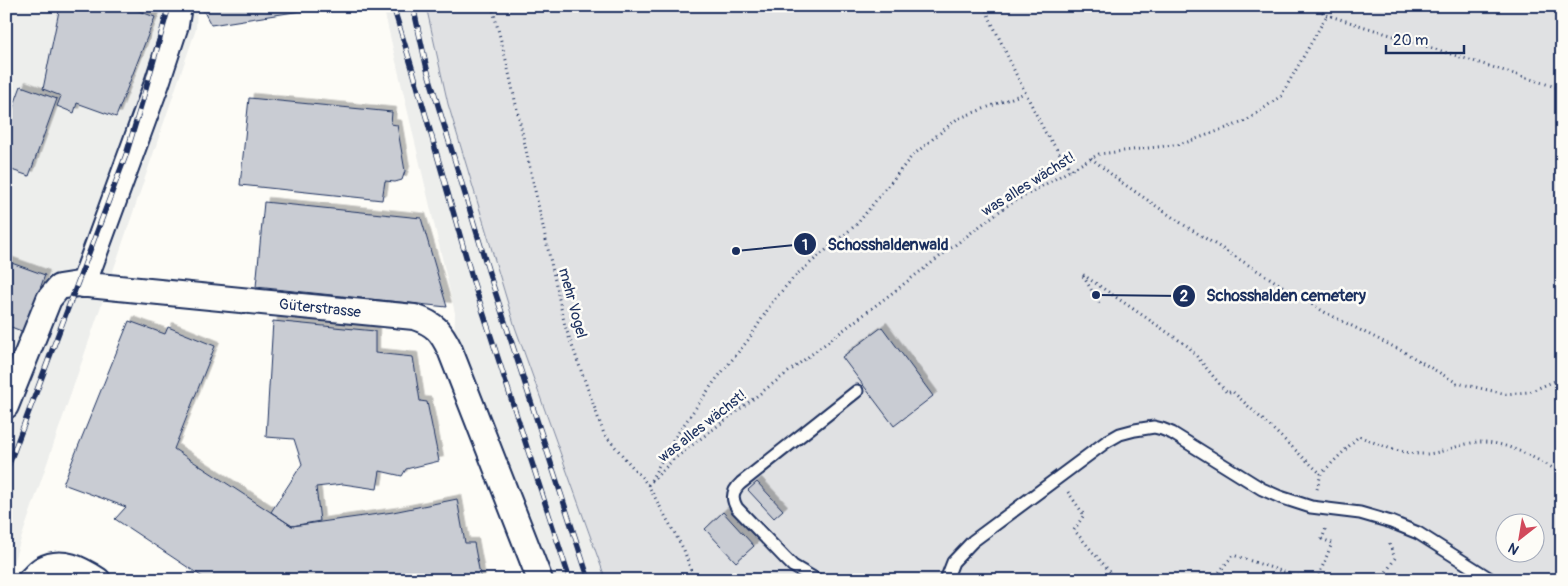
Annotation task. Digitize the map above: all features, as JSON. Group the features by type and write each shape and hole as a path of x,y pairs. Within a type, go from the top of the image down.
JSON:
{"street":[{"path":"83,285 157,83 176,25 179,6"},
{"name":"Güterstrasse","path":"6,406 49,299 59,287 78,284 414,317 429,322 442,333 540,580"},
{"path":"30,580 42,569 60,564 84,570 98,580"}],"lane":[{"path":"817,580 793,566 778,551 738,508 733,500 733,493 741,483 857,391"},
{"path":"946,580 953,562 965,548 1058,477 1120,434 1154,427 1172,433 1262,489 1313,507 1360,513 1391,522 1418,533 1492,580"}],"path":[{"name":"mehr Vogel","path":"492,6 507,64 565,326 604,434 648,485 684,550 694,580"},
{"path":"984,6 1045,132 1071,170"},
{"path":"1314,6 1327,15 1562,89"},
{"name":"was alles wächst!","path":"648,485 674,459 1005,207 1099,154 1182,144 1246,121 1281,96 1327,15"},
{"path":"648,485 673,440 704,396 749,339 773,301 796,276 857,224 912,156 957,119 1025,93"},
{"path":"1091,158 1121,182 1184,225 1326,313 1404,352 1457,383 1506,394 1529,392 1562,378"},
{"path":"1099,303 1082,274 1189,347 1227,393 1232,391 1321,474"},
{"path":"1313,507 1321,474 1359,436 1390,448 1426,454 1480,442 1496,444 1532,456 1562,473"},
{"path":"1058,477 1084,515 1074,530 1117,580"},
{"path":"1318,580 1332,543 1322,539 1332,510"},
{"path":"1381,580 1395,558 1385,535 1391,522"},
{"path":"1213,580 1233,555 1308,580"}],"shaded area":[{"path":"6,6 197,6 196,29 7,580"},
{"path":"383,6 426,6 448,104 515,327 606,580 546,580 454,345 455,313"},
{"path":"426,6 1562,6 1562,580 606,580 515,327 448,104"}],"building":[{"path":"60,6 125,6 155,17 116,117 77,103 74,113 57,106 61,96 43,89"},
{"path":"201,6 333,6 211,25"},
{"path":"21,86 57,99 29,176 6,168 6,127"},
{"path":"249,98 392,112 391,124 397,125 405,171 402,180 395,182 385,181 382,200 240,185"},
{"path":"264,202 421,218 447,307 256,287"},
{"path":"6,261 45,275 24,332 6,325"},
{"path":"129,321 165,334 168,327 215,346 174,449 292,526 393,512 457,499 465,543 474,543 481,580 207,580 115,519 126,507 63,484"},
{"path":"273,321 375,331 375,353 413,357 420,401 427,402 439,461 406,469 402,476 380,471 377,489 343,484 316,487 320,521 292,526 271,512 302,464 294,439 266,437"},
{"path":"882,327 933,396 894,426 842,357"},
{"path":"757,482 783,510 774,518 748,490"},
{"path":"723,512 754,546 736,562 705,529"}],"railway":[{"path":"6,472 126,155 169,6"},
{"path":"393,6 473,281 570,580"},
{"path":"413,6 427,69 489,273 589,580"}],"place":[{"name":"Schosshaldenwald","path":"736,251"},
{"name":"Schosshalden cemetery","path":"1096,295"}]}
